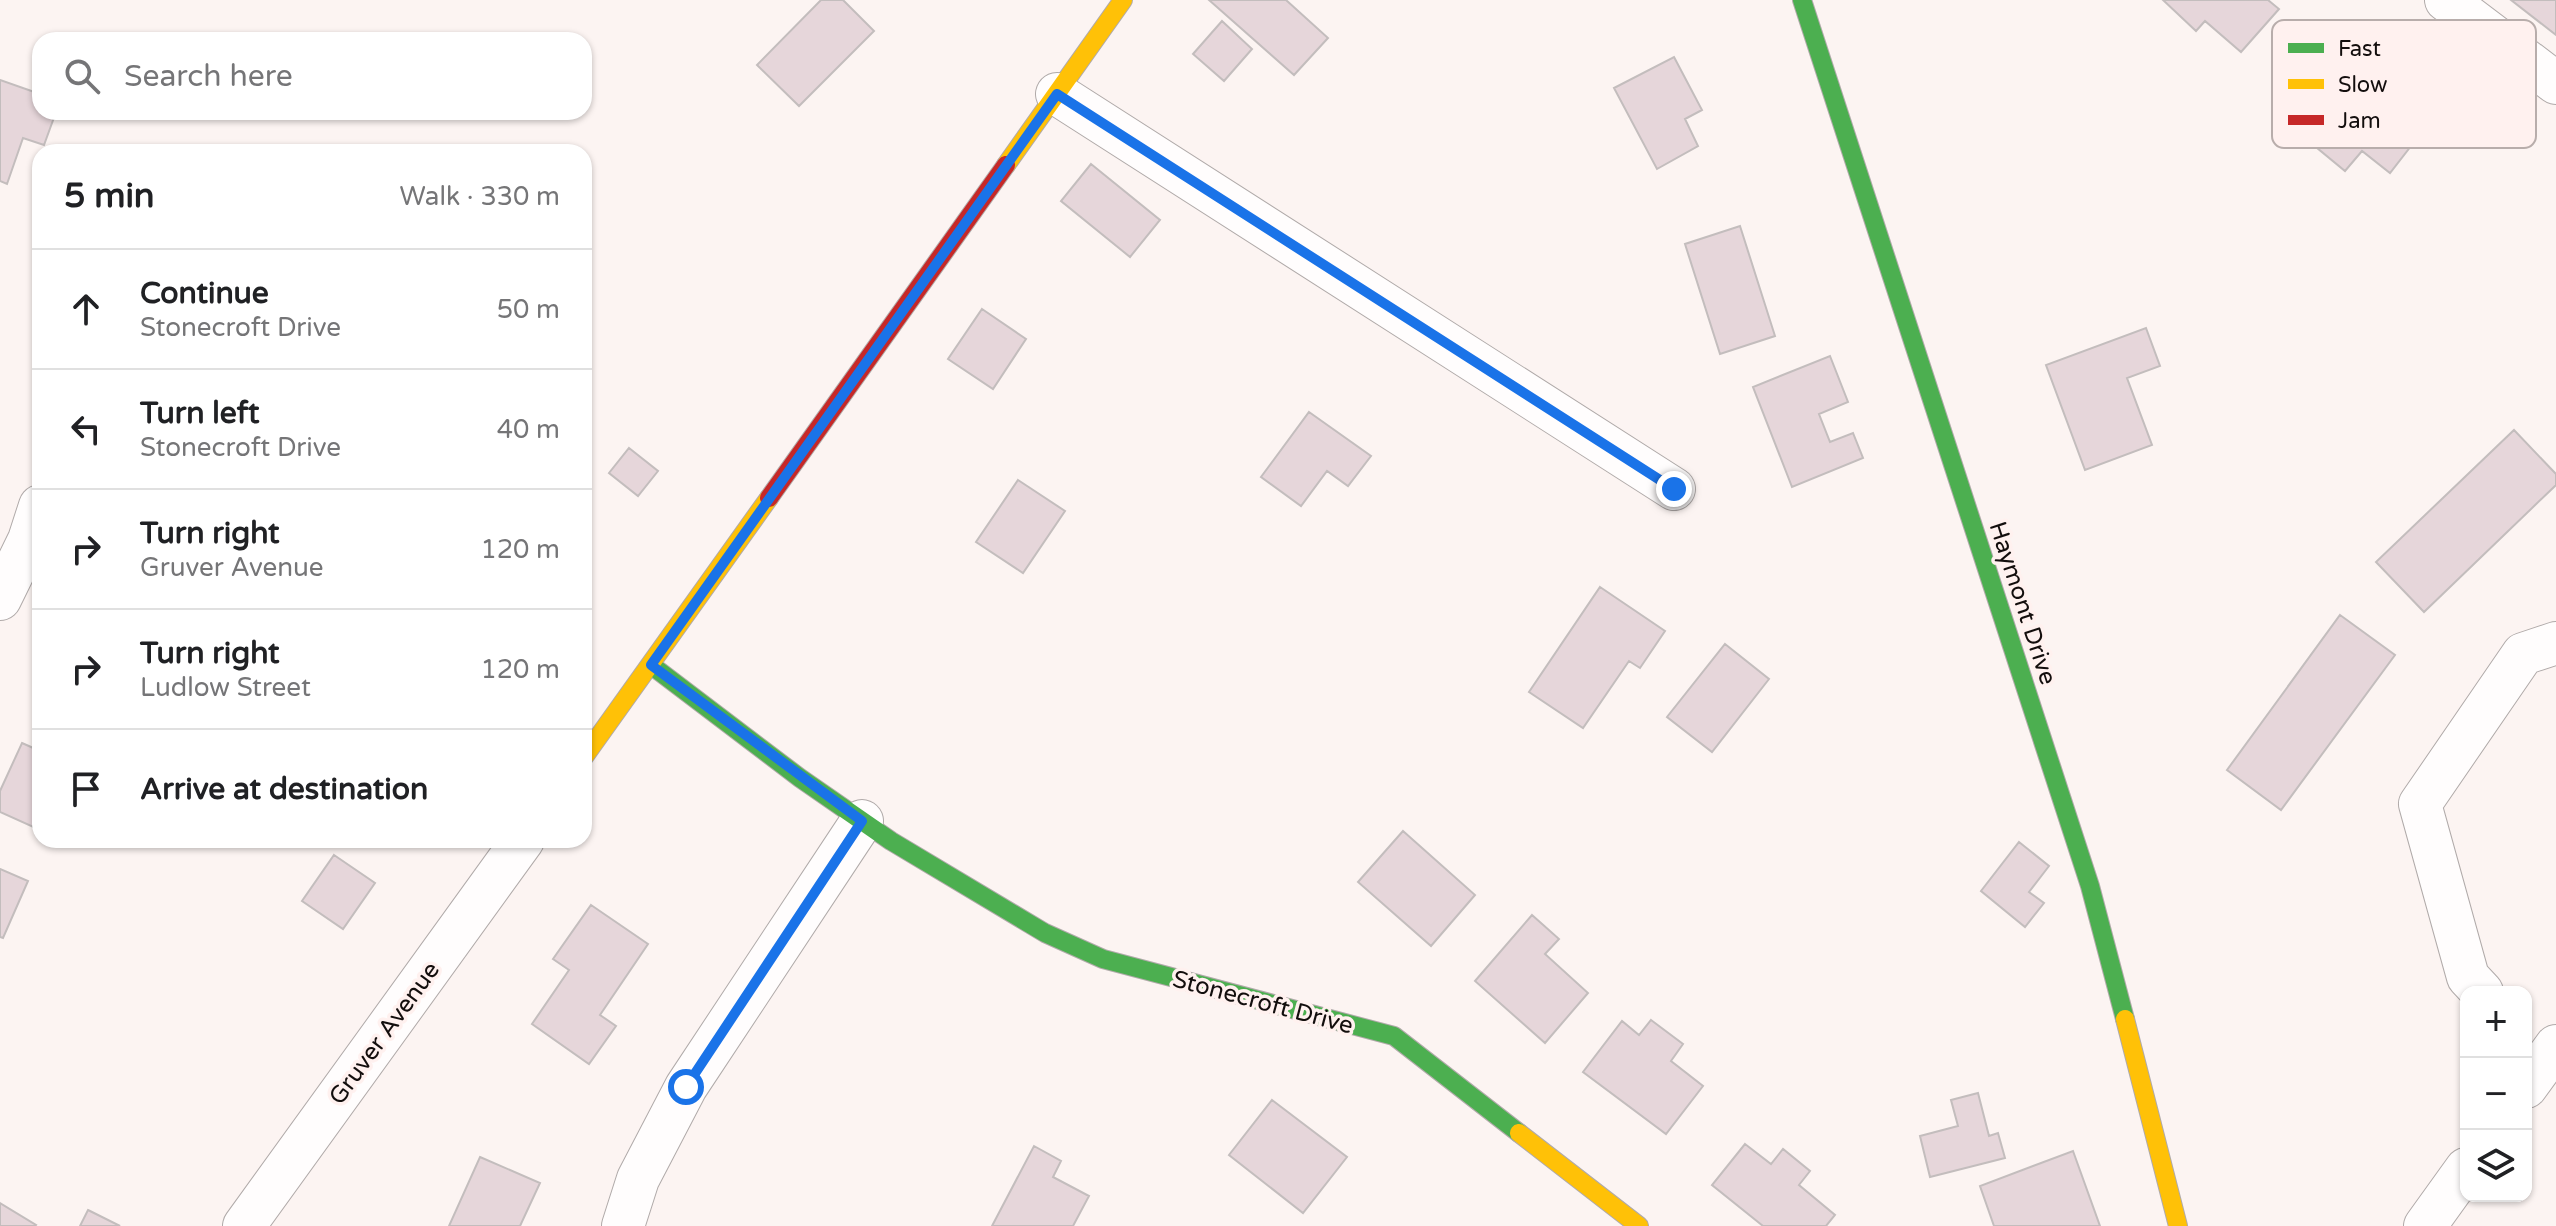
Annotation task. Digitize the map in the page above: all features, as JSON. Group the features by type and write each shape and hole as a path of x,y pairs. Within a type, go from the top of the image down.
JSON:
{"street":[{"path":"592,746 1123,0"},
{"name":"Haymont Drive","path":"1802,0 2090,886 2178,1226"},
{"path":"2446,0 2473,20"},
{"path":"2536,68 2556,83"},
{"path":"1057,94 1674,489"},
{"path":"0,599 23,526"},
{"path":"2476,986 2468,977 2420,804 2523,654 2556,643"},
{"name":"Stonecroft Drive","path":"651,665 862,821 1045,933 1103,959 1394,1036 1639,1226"},
{"path":"623,1226 638,1179 686,1087 862,821"},
{"name":"Gruver Avenue","path":"244,1226 517,848"},
{"path":"2425,1226 2460,1177"}],"building":[{"path":"821,0 843,0 874,31 799,106 757,65"},
{"path":"1209,0 1286,0 1328,38 1294,75"},
{"path":"2163,0 2268,0 2279,9 2241,52 2205,21 2196,31"},
{"path":"2511,0 2556,0 2556,35"},
{"path":"1222,21 1252,49 1224,81 1193,54"},
{"path":"1674,57 1702,110 1685,119 1698,146 1657,169 1614,88"},
{"path":"0,80 32,91 32,120 53,120 44,144 23,138 7,184 0,181"},
{"path":"2317,148 2409,148 2390,173 2362,151 2345,171"},
{"path":"1091,164 1160,220 1130,257 1061,201"},
{"path":"1740,226 1775,336 1720,354 1685,244"},
{"path":"982,309 1026,339 993,389 948,359"},
{"path":"2146,328 2160,366 2127,378 2152,445 2085,470 2046,365"},
{"path":"1830,356 1848,402 1819,414 1830,442 1853,433 1863,458 1792,487 1753,387"},
{"path":"1309,412 1371,456 1348,486 1327,471 1301,506 1261,477"},
{"path":"2514,430 2556,474 2556,485 2424,612 2376,562"},
{"path":"629,448 658,471 638,496 609,473"},
{"path":"1018,480 1065,511 1023,573 976,542"},
{"path":"1600,587 1665,631 1640,668 1629,661 1583,728 1529,692"},
{"path":"2340,615 2395,655 2281,810 2227,770"},
{"path":"1725,644 1769,679 1712,752 1667,717"},
{"path":"22,743 32,747 32,826 0,812 0,791"},
{"path":"1403,831 1475,895 1431,946 1358,882"},
{"path":"2019,842 2049,866 2029,892 2044,903 2025,927 1981,891"},
{"path":"334,855 375,883 343,929 302,901"},
{"path":"0,869 28,881 3,938 0,937"},
{"path":"591,905 648,944 600,1015 616,1026 589,1064 532,1024 569,970 553,959"},
{"path":"1532,915 1559,939 1545,954 1588,993 1545,1043 1475,981"},
{"path":"1651,1020 1683,1044 1671,1061 1703,1086 1666,1134 1583,1072 1622,1021 1639,1035"},
{"path":"1978,1093 1989,1136 1998,1133 2005,1158 1930,1177 1920,1136 1958,1126 1951,1100"},
{"path":"1272,1100 1347,1157 1303,1213 1229,1155"},
{"path":"1745,1144 1771,1164 1783,1149 1810,1171 1799,1185 1835,1215 1826,1226 1763,1226 1712,1185"},
{"path":"1034,1146 1061,1161 1053,1177 1089,1196 1073,1226 992,1226"},
{"path":"2073,1151 2100,1226 1994,1226 1980,1186"},
{"path":"480,1157 540,1183 520,1226 449,1226"},
{"path":"0,1203 36,1225 0,1226"},
{"path":"88,1210 120,1226 80,1226"}],"traffic: fast":[{"path":"1802,0 2090,886 2125,1019"},
{"path":"651,665 800,778 891,841 1045,933 1103,959 1394,1036 1519,1133"}],"traffic: slow":[{"path":"1006,165 1123,0"},
{"path":"592,746 769,498"},
{"path":"2125,1019 2178,1226"},
{"path":"1519,1133 1639,1226"}],"traffic: jam":[{"path":"769,498 1006,165"}],"route":[{"path":"686,1087 862,821 651,665 1057,94 1674,489"}]}
